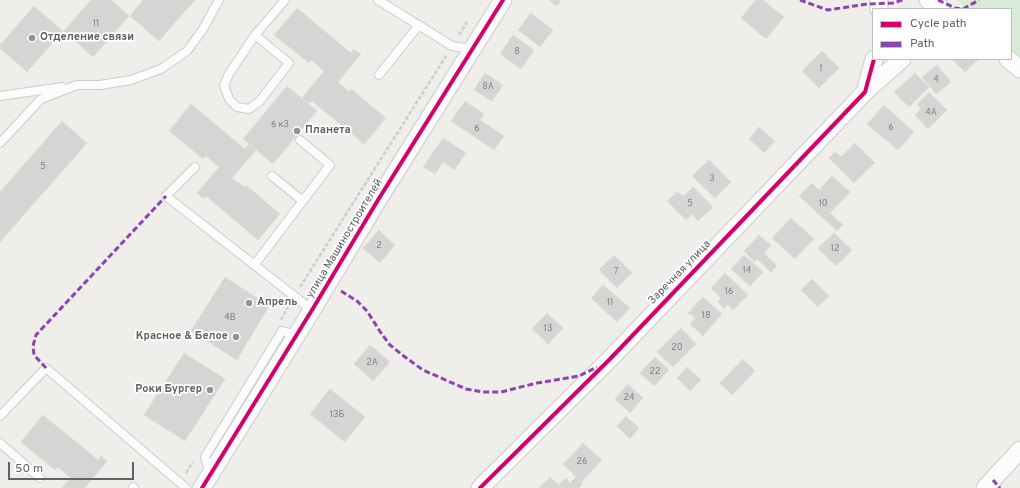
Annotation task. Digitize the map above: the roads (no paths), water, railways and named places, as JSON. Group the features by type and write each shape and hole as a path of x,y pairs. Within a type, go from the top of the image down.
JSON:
{"street":[{"name":"улица Машиностроителей","path":"206,482 378,200 504,0"},
{"path":"928,0 940,8"},
{"name":"Заречная улица","path":"480,488 610,360 864,92 874,60"},
{"path":"864,92 901,60"},
{"path":"1009,60 1020,69"},
{"path":"985,488 1020,450"}],"lane":[{"path":"0,96 76,85 100,85 131,80 161,69 187,51 203,29 220,0"},
{"path":"256,35 289,63 260,101 249,109 237,107 229,99 224,85 229,74 256,35 285,0"},
{"path":"378,0 452,46 472,50"},
{"path":"379,75 419,26"},
{"path":"0,143 41,99 76,85"},
{"path":"255,264 330,165 300,140"},
{"path":"195,167 166,196 312,310"},
{"path":"272,176 303,201"},
{"path":"0,416 46,368 186,488"},
{"path":"0,443 40,478"}],"place":[{"name":"Отделение связи","path":"32,38"},
{"name":"Планета","path":"297,131"},
{"name":"Апрель","path":"249,303"},
{"name":"Красное & Белое","path":"236,337"},
{"name":"Роки Бургер","path":"210,390"}]}
